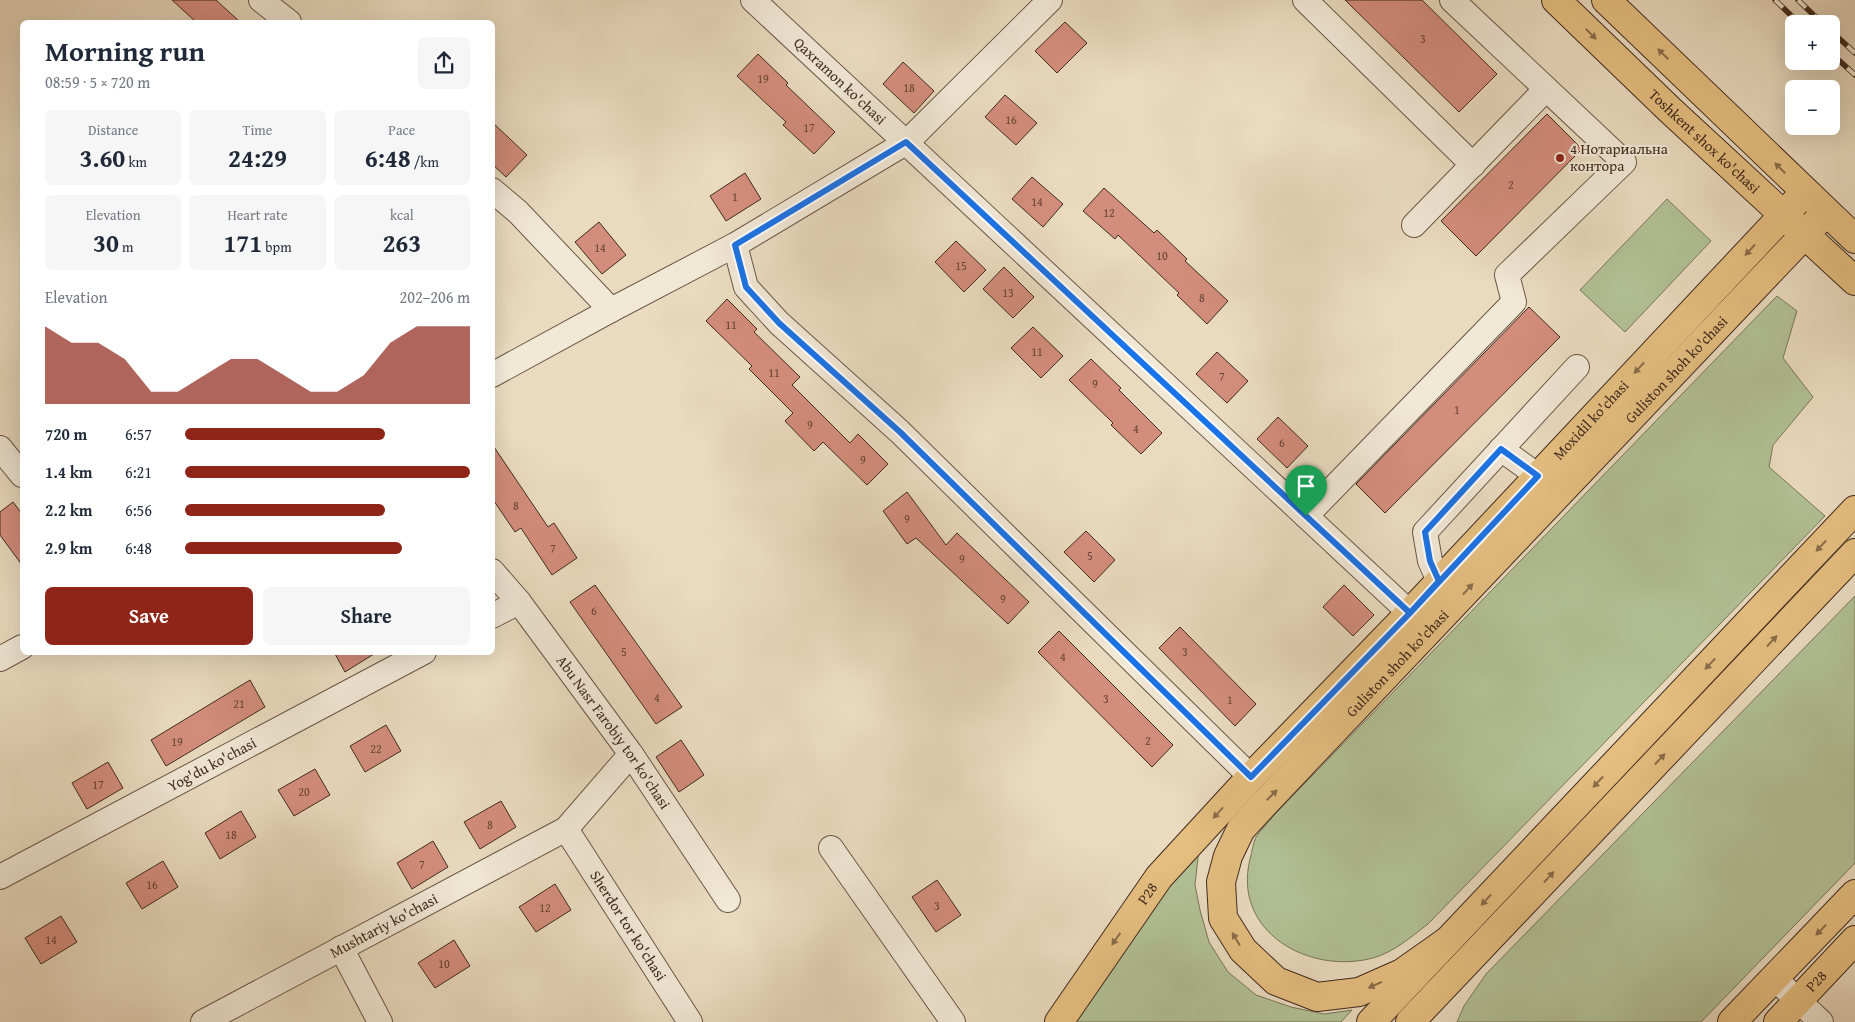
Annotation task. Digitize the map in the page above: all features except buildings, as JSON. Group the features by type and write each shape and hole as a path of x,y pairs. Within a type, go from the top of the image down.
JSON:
{"main road":[{"name":"Toshkent shox ko'chasi","path":"1556,0 1677,116 1855,281"},
{"path":"1606,0 1855,239"},
{"name":"Moxidil ko'chasi","path":"1251,777 1410,613 1805,192"},
{"name":"Guliston shoh ko'chasi","path":"1446,942 1402,973 1359,992 1317,996 1276,982 1242,950 1223,918 1221,882 1228,856 1241,829 1264,804 1826,212"},
{"name":"Guliston shoh ko'chasi","path":"1371,1022 1855,510"},
{"path":"1410,1022 1855,554"},
{"name":"Р28","path":"1059,1022 1159,877 1251,777"},
{"path":"1732,1022 1855,894"},
{"name":"Р28","path":"1778,1022 1855,940"},
{"path":"1434,1022 1445,997 1467,963"}],"street":[{"path":"261,0 286,20"},
{"name":"Qaxramon ko'chasi","path":"753,0 1410,613"},
{"path":"495,374 611,310 735,245 906,142 1050,0"},
{"path":"1305,0 1473,165"},
{"path":"1306,516 1514,302 1507,275 1624,162 1452,0"},
{"path":"1414,225 1546,89"},
{"path":"495,193 518,212 611,310"},
{"path":"735,245 746,287 779,323 900,432 1251,777"},
{"path":"1439,581 1430,561 1425,532 1576,367"},
{"path":"0,448 20,473"},
{"path":"1501,449 1538,476"},
{"name":"Abu Nasr Farobiy tor ko'chasi","path":"495,574 519,602 631,754 728,900"},
{"path":"495,614 519,602"},
{"path":"0,659 20,647"},
{"name":"Yog'du ko'chasi","path":"0,877 418,655"},
{"path":"566,829 631,754"},
{"name":"Mushtariy ko'chasi","path":"202,1022 566,829"},
{"name":"Sherdor tor ko'chasi","path":"566,829 690,1022"},
{"path":"831,848 953,1022"},
{"path":"340,948 380,1022"},
{"path":"1774,978 1821,1022"}],"green space":[{"path":"1667,199 1711,241 1625,332 1580,290"},
{"path":"1777,296 1797,311 1783,358 1813,397 1773,445 1769,467 1825,516 1428,924 1388,952 1373,958 1349,962 1324,960 1301,953 1281,942 1264,927 1253,908 1247,885 1250,859 1258,834 1276,813"},
{"path":"1855,596 1855,863 1701,1022 1457,1022 1464,1006 1486,974"},
{"path":"1199,849 1195,885 1200,910 1209,942 1228,972 1256,995 1291,1007 1324,1014 1352,1010 1341,1022 1076,1022 1166,881"}],"railway":[{"path":"1775,0 1791,15"},
{"path":"1798,0 1814,15"},
{"path":"1840,39 1855,53"},
{"path":"1840,61 1855,75"}],"place":[{"name":"4 Нотариальна контора","path":"1560,158"}],"route":[{"path":"1306,516 906,142 735,245 746,287 779,323 900,432 1251,777 1410,613 1538,476 1501,449 1425,532 1430,561 1439,581 1410,613 1306,516"}]}
